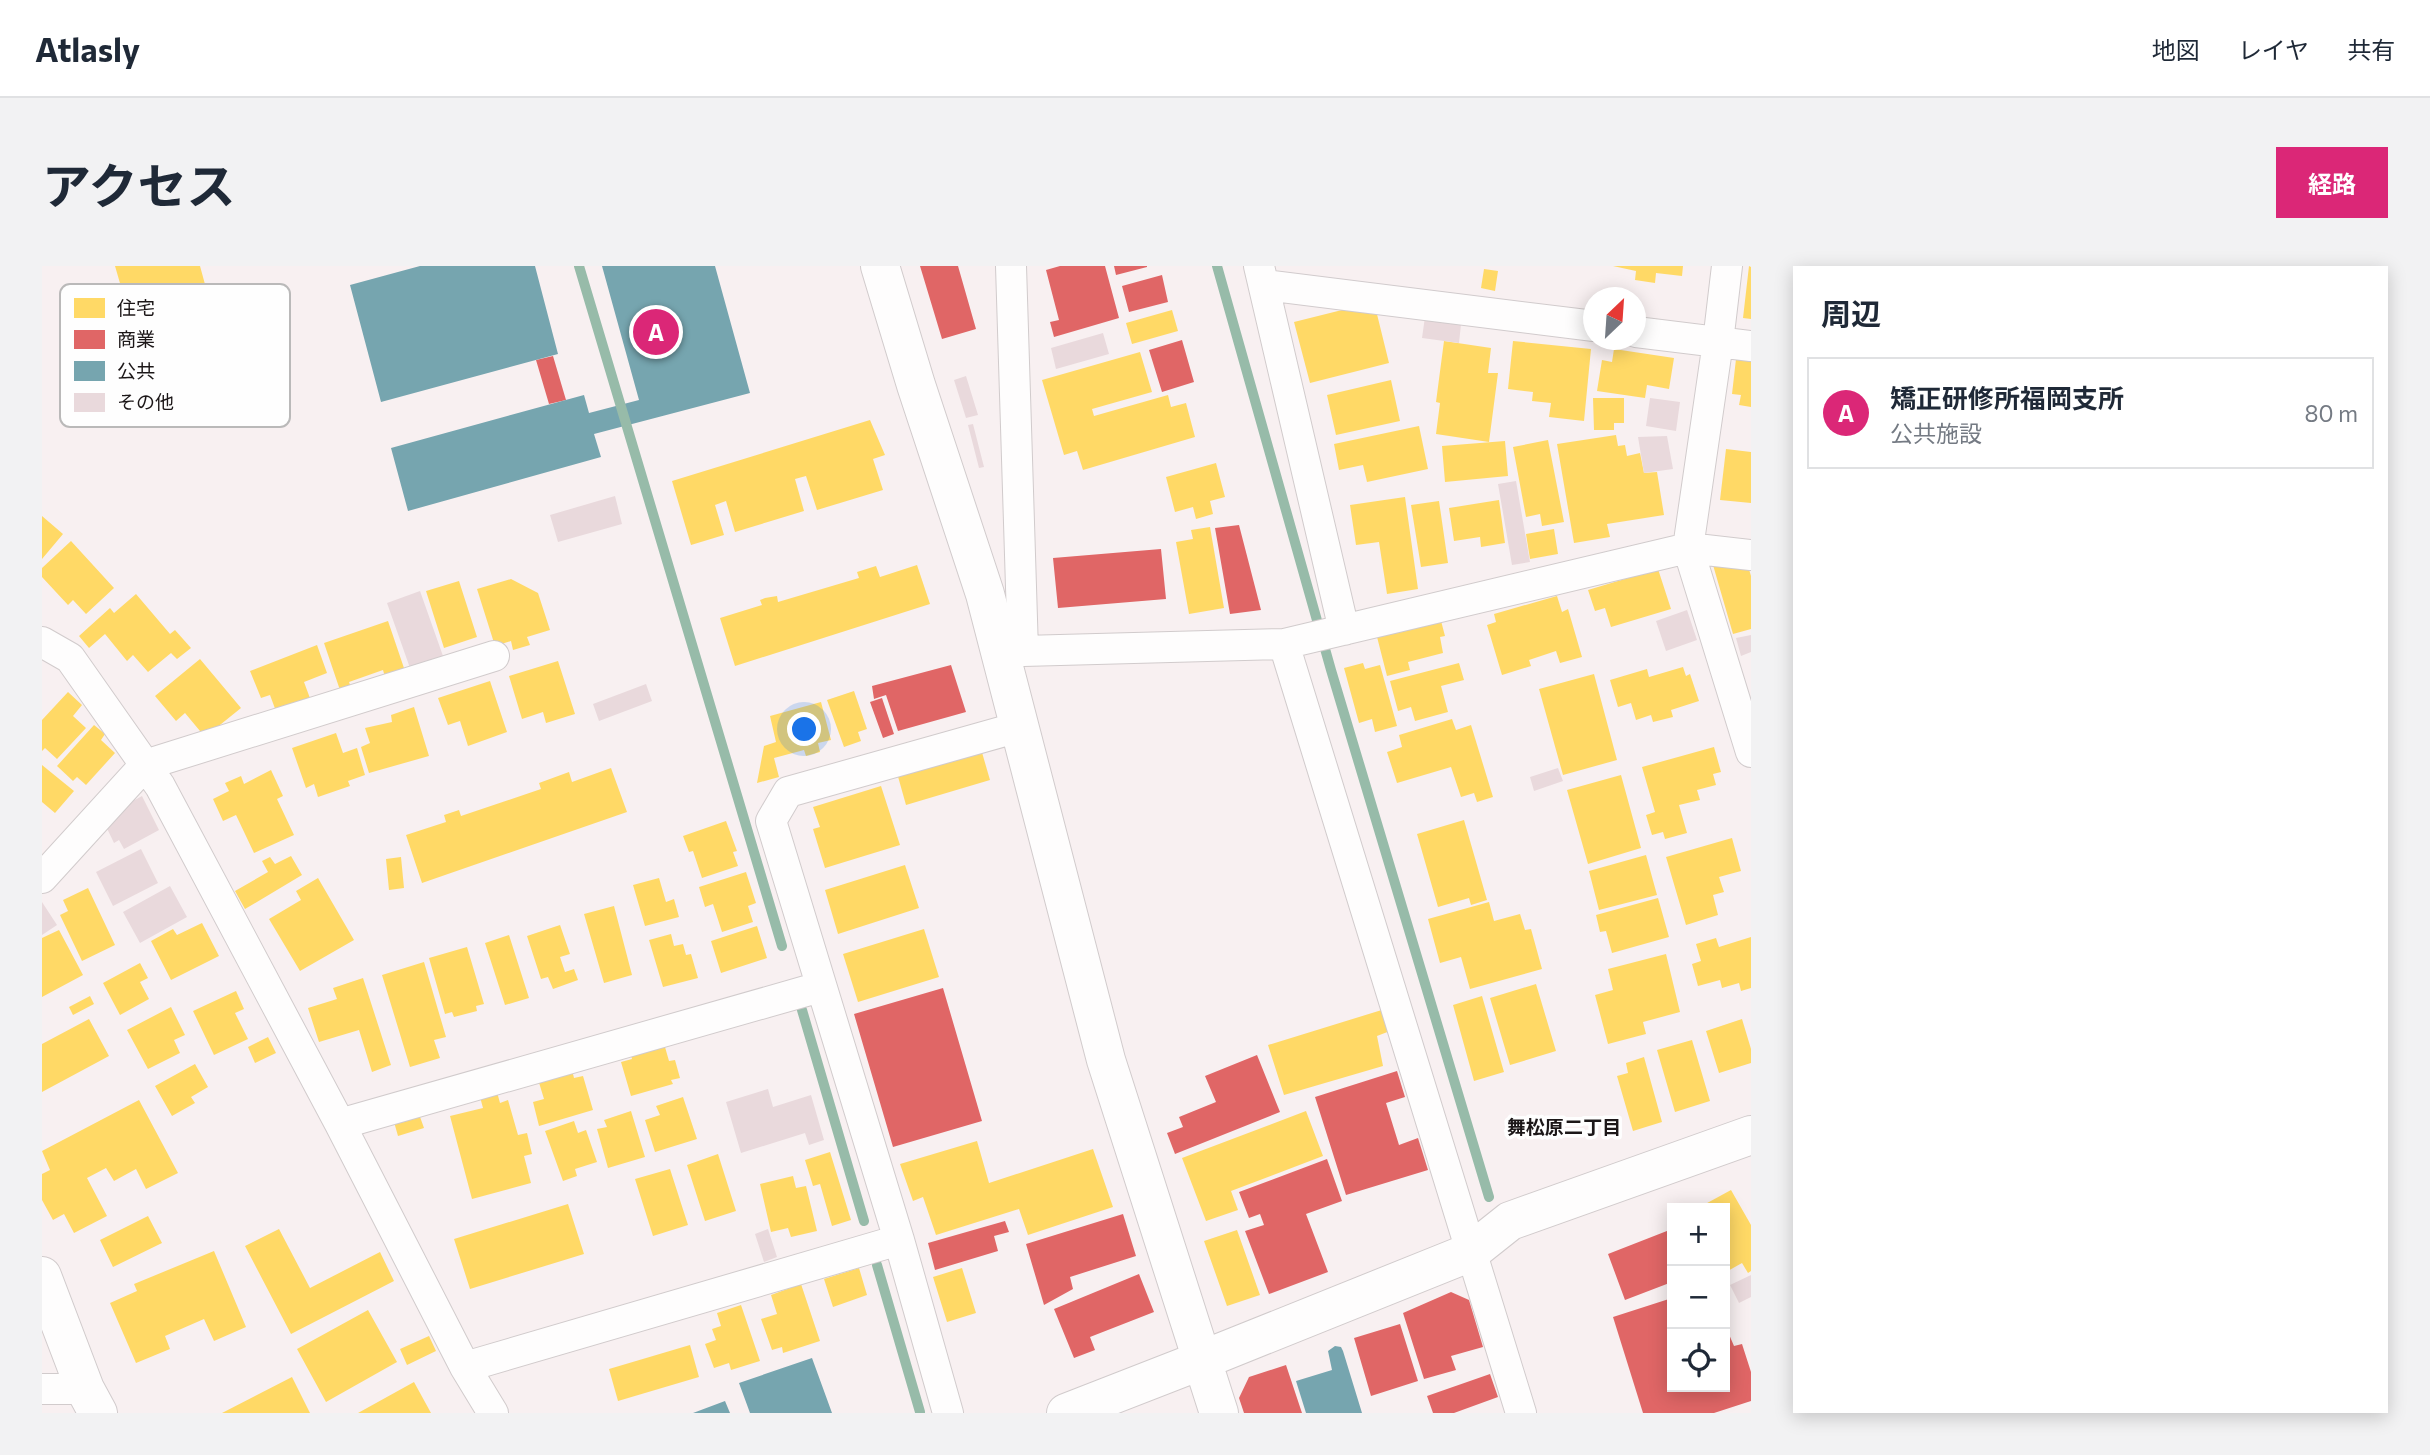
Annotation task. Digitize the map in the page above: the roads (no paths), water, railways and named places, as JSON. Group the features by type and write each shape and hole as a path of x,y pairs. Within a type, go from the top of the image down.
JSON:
{"street":[{"path":"880,266 985,594 1010,648"},
{"path":"1011,266 1010,648 1019,727 1107,1060 1219,1413"},
{"path":"1727,266 1688,548 1751,752"},
{"path":"1344,630 1262,275 1583,324"},
{"path":"1646,333 1751,346"},
{"path":"1010,648 1284,644 1688,548 1751,555"},
{"path":"42,642 70,658 160,786 340,1124 465,1367 493,1413"},
{"path":"1284,644 1521,1413"},
{"path":"42,878 145,765 494,656"},
{"path":"948,1413 899,1240 771,821 788,792 1019,727"},
{"path":"340,1124 820,987"},
{"path":"1066,1413 1471,1252 1510,1221 1751,1135"},
{"path":"465,1367 899,1240"},
{"path":"42,1276 92,1401"},
{"path":"42,1389 92,1401"}],"waterway":[{"path":"579,266 782,946"},
{"path":"1217,266 1331,670 1489,1197"},
{"path":"802,1010 864,1221"},
{"path":"877,1265 920,1412"}],"place":[{"name":"矯正研修所福岡支所","path":"656,332"}],"district":[{"name":"舞松原二丁目","path":"1564,1127"}]}
